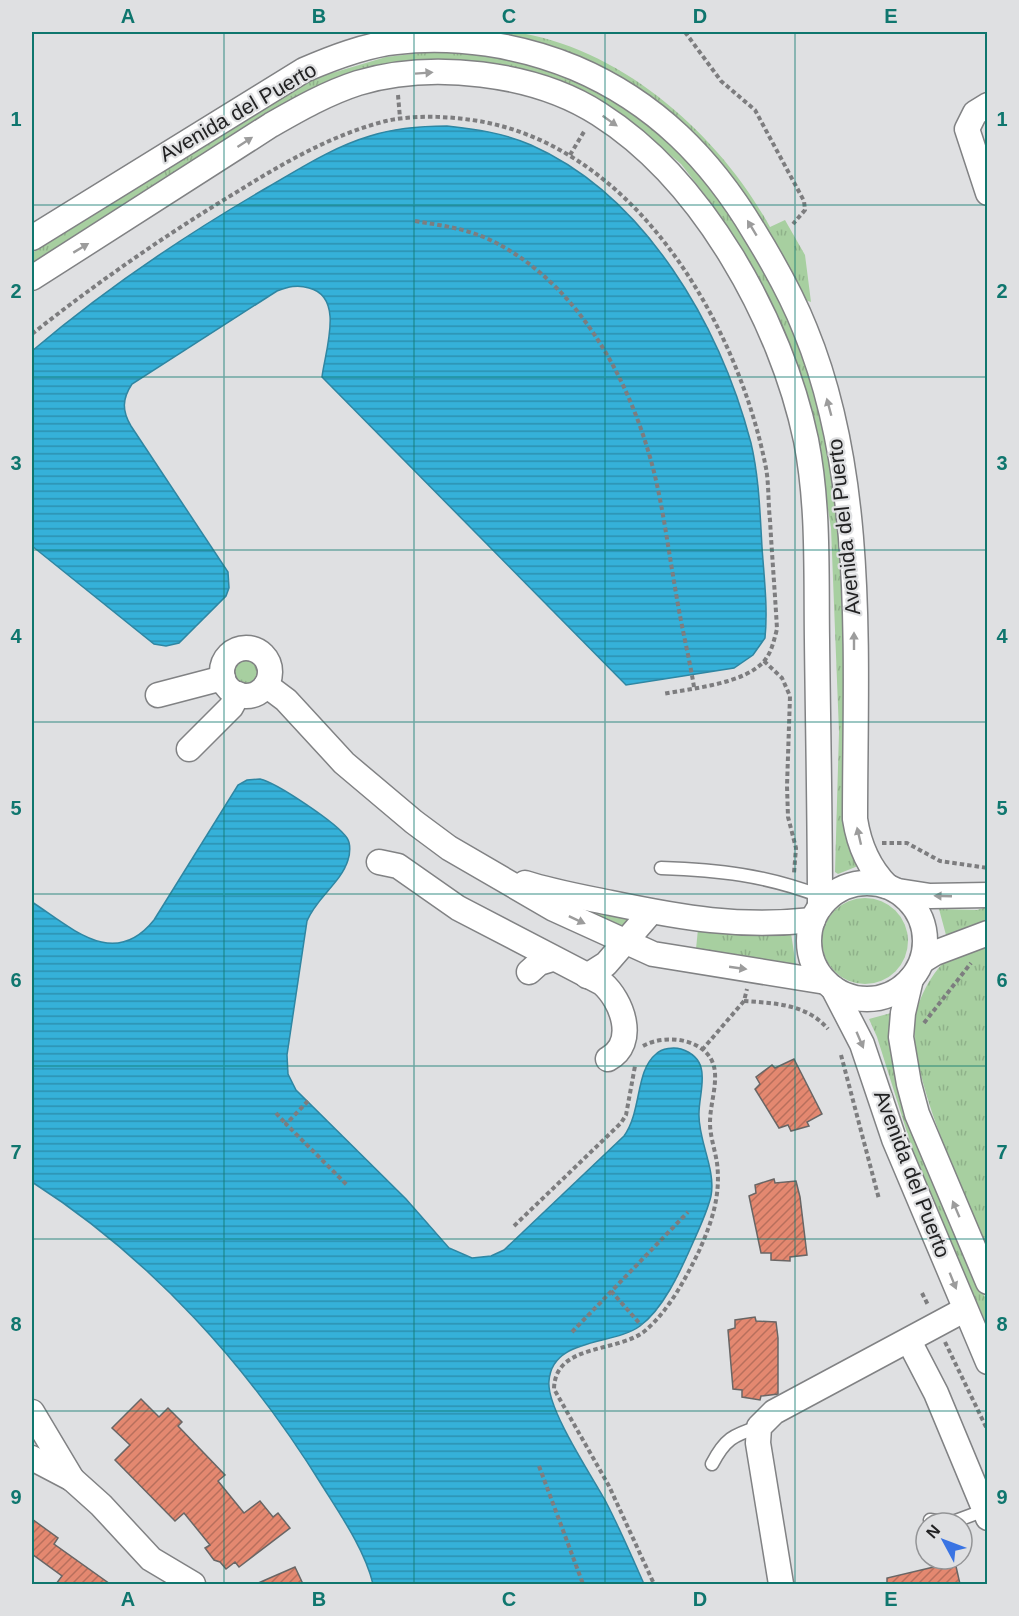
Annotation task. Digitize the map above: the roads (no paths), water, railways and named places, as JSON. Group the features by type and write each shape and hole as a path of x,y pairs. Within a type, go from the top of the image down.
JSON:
{"street":[{"name":"Avenida del Puerto","path":"32,238 304,70 327,60 393,42 458,41 527,52 561,62 612,85 657,115 690,144 738,204 767,253 806,330 823,385 842,462 854,588 855,819 861,846 872,868 893,889"},
{"name":"Avenida del Puerto","path":"32,278 271,125 335,91 362,82 424,72 458,72 491,76 524,82 556,94 596,112 621,129 649,153 683,189 727,250 765,321 801,416 815,505 818,908"},
{"path":"987,105 975,113 967,129 987,193"},
{"path":"158,695 231,686 253,694 266,686 270,670 268,662 264,656 250,648 242,648 228,656 224,663 231,686 231,707 189,749"},
{"path":"266,686 286,700 344,763 448,848 554,909 633,947 830,985"},
{"path":"379,862 398,866 458,908 587,976 613,993 621,1008 623,1030 621,1047 608,1059"},
{"path":"488,872 543,888 651,912 755,925 818,908 833,894 850,885 869,883 930,896 987,895"},
{"path":"893,889 910,901 920,914 926,946 917,970"},
{"path":"818,908 809,937 816,969 830,985 848,996 874,998 898,990 935,953 987,933"},
{"path":"613,993 616,981 651,912"},
{"path":"587,976 633,947"},
{"path":"529,972 539,963 552,958"},
{"name":"Avenida del Puerto","path":"917,970 903,1012 900,1037 917,1114 987,1282"},
{"name":"Avenida del Puerto","path":"830,985 862,1044 894,1139 987,1362"},
{"path":"782,1584 758,1443 759,1427 774,1412 964,1310"},
{"path":"909,1341 936,1392 986,1514"},
{"path":"32,1412 72,1479"},
{"path":"32,1458 72,1479 101,1505 151,1559 193,1584"},
{"path":"151,1559 159,1584"}],"lane":[{"path":"661,868 720,870 757,876 818,908"},
{"path":"712,1464 724,1444 736,1434 759,1427"}],"water":[{"path":"427,126 447,126 510,137 531,145 572,168 610,197 643,231 672,269 698,311 720,354 737,399 751,443 757,482 765,593 765,638 753,655 734,668 626,685 322,377 329,340 330,313 327,302 320,293 300,286 277,291 132,384 126,395 125,410 131,426 228,572 229,588 226,596 179,643 166,646 154,644 32,546 32,351 146,264 237,205 318,158 379,133"},
{"path":"260,779 292,795 320,814 341,831 350,846 345,868 316,905 307,921 287,1055 288,1074 296,1090 406,1199 449,1248 472,1258 491,1256 504,1250 624,1136 634,1115 645,1070 649,1061 656,1054 665,1049 678,1048 691,1054 698,1061 702,1078 700,1126 712,1186 707,1209 687,1257 670,1290 648,1319 628,1332 572,1350 561,1357 553,1367 549,1381 550,1393 562,1424 606,1502 644,1584 373,1584 359,1547 330,1498 263,1399 230,1358 157,1280 76,1212 32,1182 32,902 62,923 93,940 108,943 124,942 139,935 154,920 238,785 247,780"}]}
